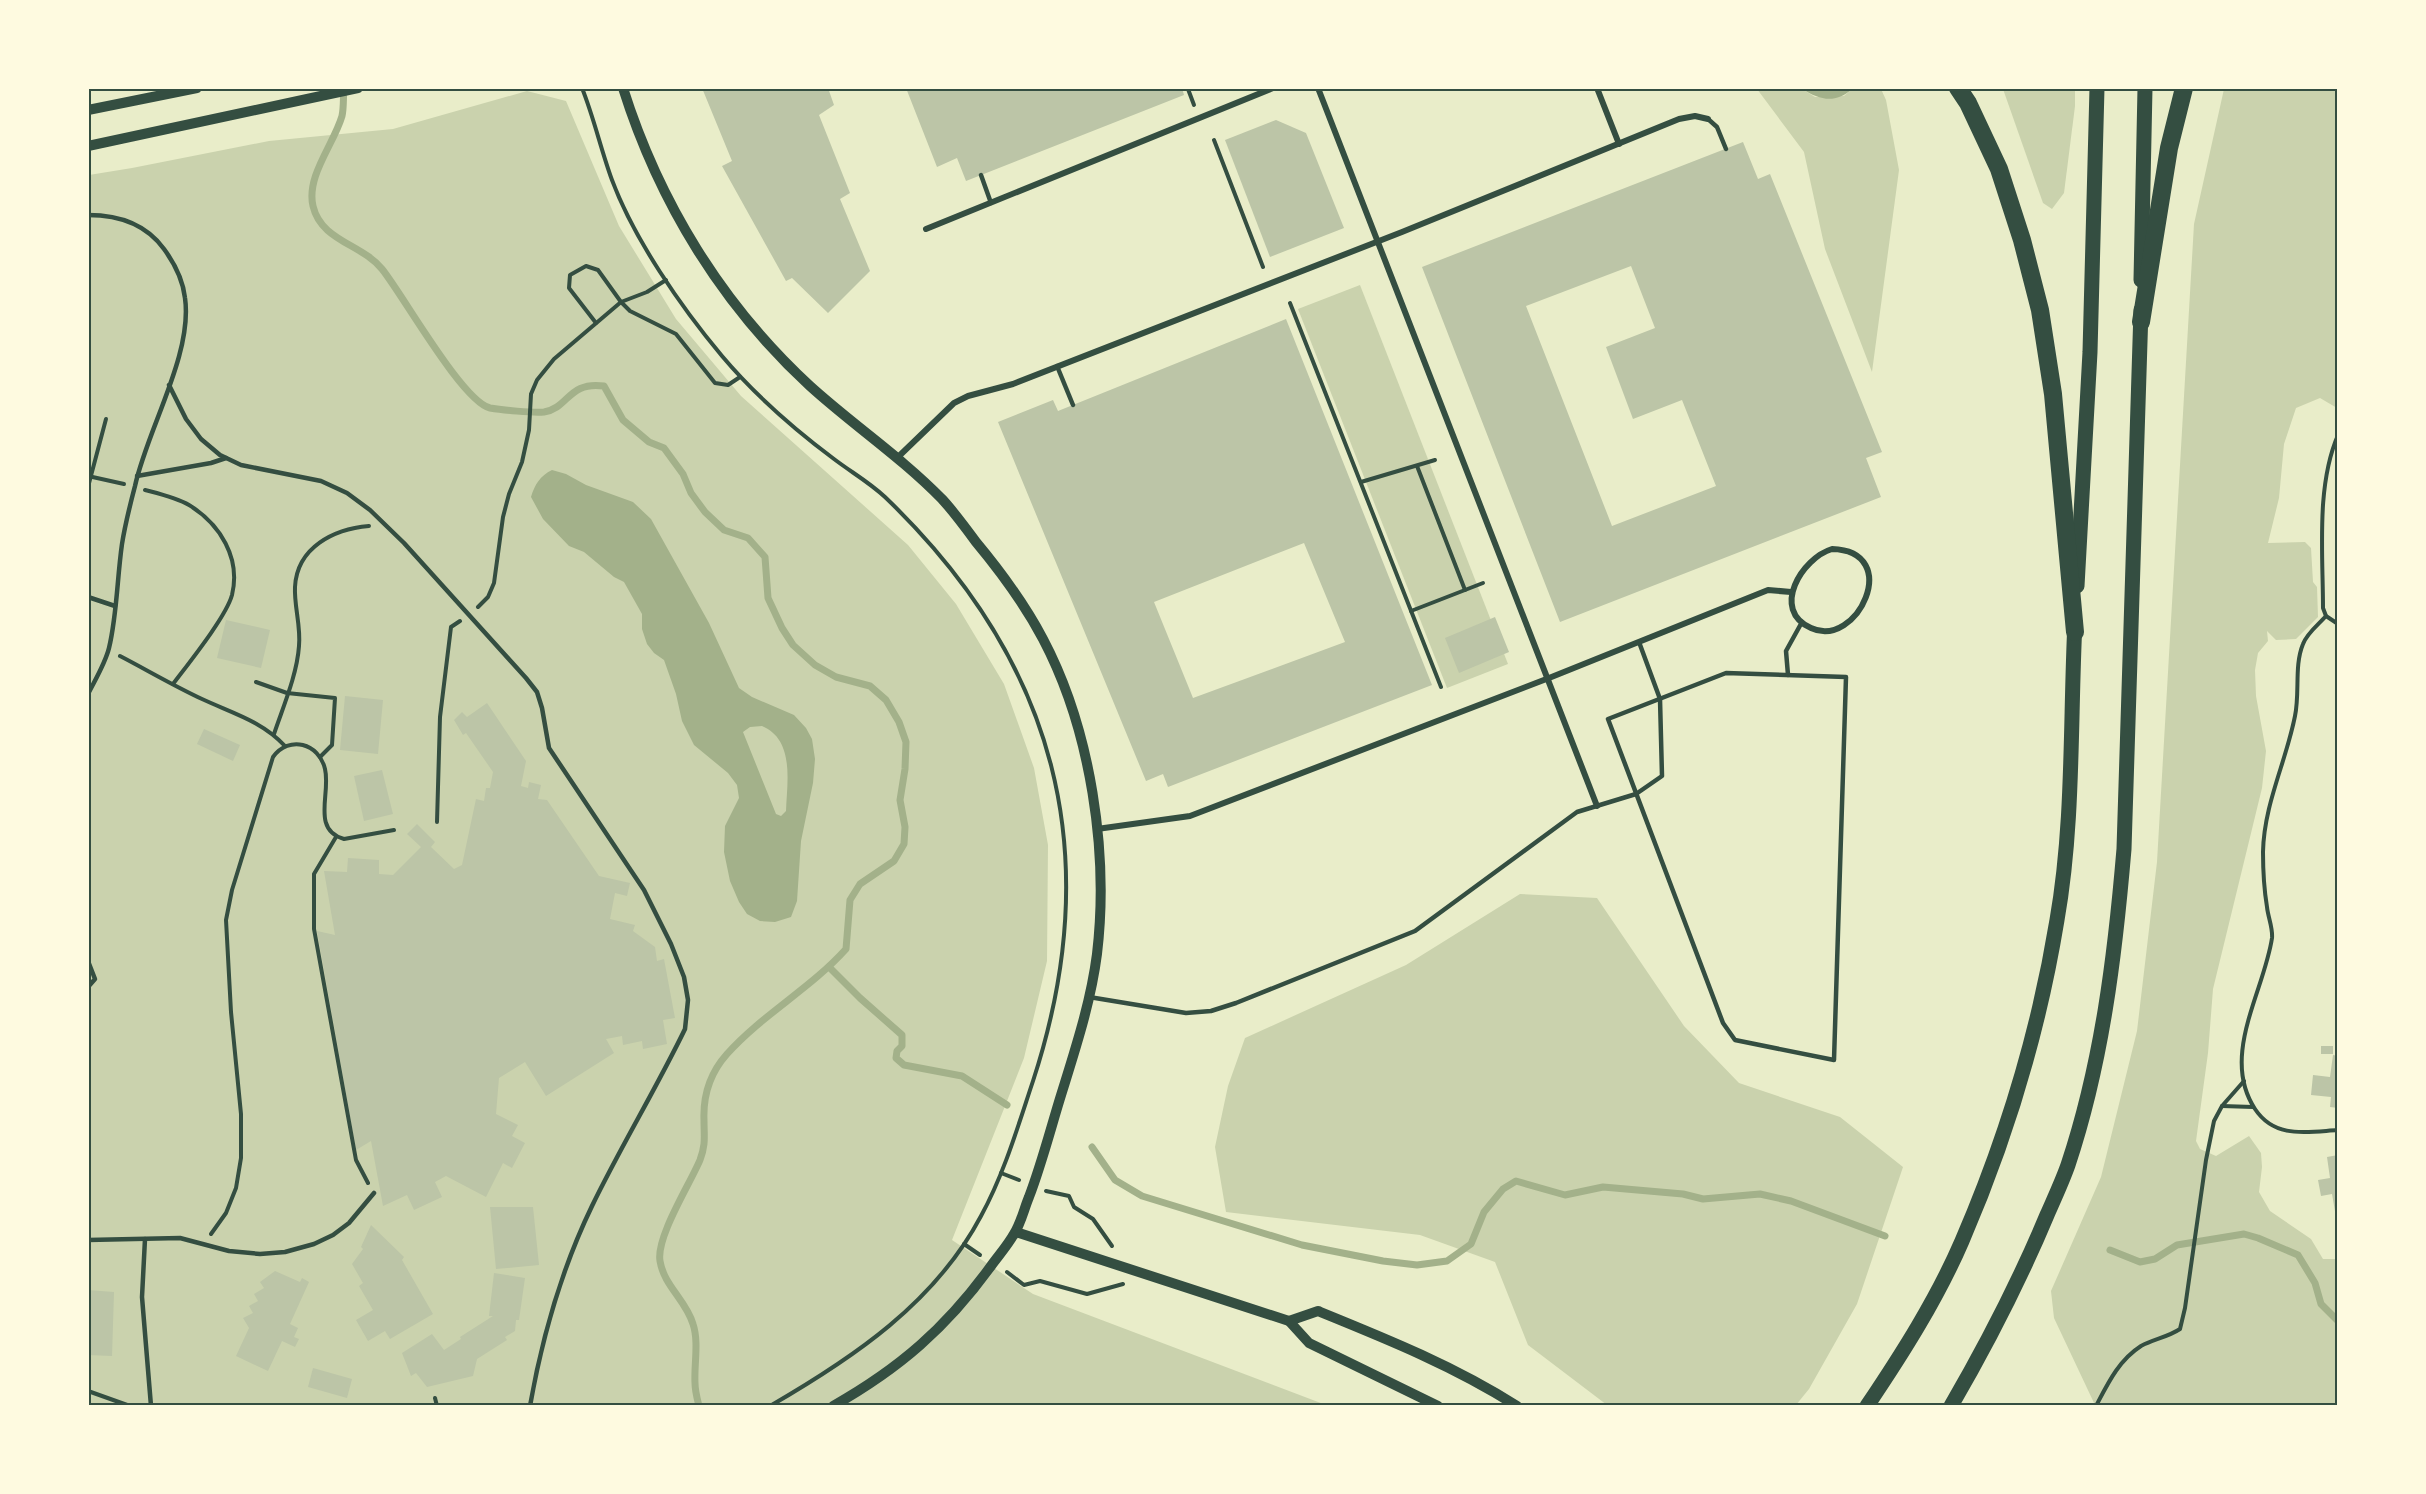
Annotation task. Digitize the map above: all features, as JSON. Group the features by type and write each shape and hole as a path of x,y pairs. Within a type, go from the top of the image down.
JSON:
{"highway":[{"path":"1958,88 1968,103 1999,169 2022,240 2040,310 2053,394 2075,632"},
{"path":"2141,322 2169,148 2184,88"}],"main road":[{"path":"1866,1406 1935,1297 1962,1242 2024,1070 2058,919 2066,847 2090,352 2097,88"},
{"path":"1951,1406 1998,1323 2031,1254 2067,1166 2090,1087 2108,1000 2118,923 2124,849 2141,322 2145,88"}],"street":[{"path":"88,110 197,88"},
{"path":"88,146 358,88"},
{"path":"623,88 634,124 666,197 689,237 760,338 811,387 897,458 950,509 990,559 1043,639 1062,680 1077,726 1089,776 1097,829 1100,905 1097,955 1074,1054 1016,1232 973,1291 939,1330 900,1363 833,1406"},
{"path":"926,229 1274,88"},
{"path":"1318,88 1376,242 1598,806"},
{"path":"1597,88 1619,144"},
{"path":"897,458 954,403 968,396 1013,384 1376,242 1679,119 1695,116 1708,119"},
{"path":"1843,549 1861,560 1867,568 1870,580 1869,591 1864,602 1845,625 1834,630 1823,631 1812,629 1802,622 1795,613 1791,592 1795,581 1813,558 1821,552 1843,549"},
{"path":"1097,829 1190,816 1549,678 1768,590 1791,592"},
{"path":"1016,1232 1289,1321 1309,1343 1438,1406"},
{"path":"1289,1321 1318,1311 1423,1354 1478,1381 1516,1406"}],"lane":[{"path":"1708,119 1717,127 1726,148"},
{"path":"981,175 991,203"},
{"path":"88,215 114,217 136,224 148,232 166,252 181,278 186,299 186,325 180,354 143,452 137,476 123,542 108,650 88,694"},
{"path":"1057,366 1073,405"},
{"path":"169,384 186,418 201,439 226,458 241,465 286,472 321,481 347,493 385,524 472,618 537,693 549,748 644,890 684,976 688,1000 685,1029 591,1208 564,1276 537,1367 530,1406"},
{"path":"137,476 211,463 226,458"},
{"path":"88,597 115,606"},
{"path":"1788,675 1786,651 1802,622"},
{"path":"1089,997 1186,1013 1211,1011 1236,1003 1415,931 1577,812 1636,794 1662,776 1660,699 1639,642"},
{"path":"1726,673 1788,675 1846,677 1834,1059 1735,1040 1723,1023 1608,719 1726,673"},
{"path":"88,961 95,979 88,987"},
{"path":"88,1240 180,1238 229,1251 260,1254 285,1252 314,1244 333,1235 349,1223 374,1193"},
{"path":"145,1239 141,1297 151,1406"}],"path":[{"path":"582,88 613,182 645,245 666,280 705,335 767,403 824,451 886,498 948,566 975,602 999,639 1019,677 1043,736 1059,801 1066,870 1063,954 1055,999 1043,1050 1028,1095 1000,1173 981,1216 950,1264 904,1314 837,1365 770,1406"},
{"path":"1187,89 1195,109"},
{"path":"1214,140 1263,267"},
{"path":"596,323 569,288 570,275 586,266 598,270 621,302 630,310 676,334 716,383 728,385 741,377"},
{"path":"529,430 531,394 537,380 554,359 621,302 646,292 666,280"},
{"path":"1290,303 1441,687"},
{"path":"88,487 106,419"},
{"path":"2337,435 2330,452 2325,479 2323,608 2326,616 2337,624"},
{"path":"1360,482 1435,460"},
{"path":"1417,466 1465,590"},
{"path":"90,476 135,486 188,504 202,514 223,537 232,556 234,574 232,596 222,615 173,684"},
{"path":"274,734 299,647 295,586 300,565 311,549 338,531 385,524"},
{"path":"1411,611 1483,583"},
{"path":"2326,616 2304,641 2300,653 2295,713 2266,820 2263,875 2272,936 2246,1028 2242,1055 2244,1081 2254,1108 2265,1121 2274,1128 2293,1133 2337,1130"},
{"path":"108,650 201,699 260,724 285,746"},
{"path":"256,682 287,693 335,698 332,745 320,757"},
{"path":"204,1243 229,1205 236,1188 241,1158 241,1114 231,1012 226,920 232,890 273,757 278,750 297,743 309,747 320,757 326,770 323,813 326,825 336,837 344,839 394,830"},
{"path":"336,837 314,874 315,929 356,1160 374,1193"},
{"path":"2096,1406 2113,1374 2125,1358 2142,1346 2180,1329 2214,1120 2222,1106 2244,1081"},
{"path":"2222,1106 2254,1108"},
{"path":"1069,1196 1074,1207 1093,1220 1128,1268"},
{"path":"1024,1285 1040,1281 1087,1294"},
{"path":"88,1391 130,1406"},
{"path":"435,1398 437,1406"}],"shaded area":[{"path":"1757,89 1802,89 1815,97 1844,96 1852,89 1881,89 1886,100 1899,170 1872,372 1825,249 1804,152"},
{"path":"1802,89 1852,89 1840,97 1827,99"},
{"path":"2003,89 2075,89 2064,193 2052,209 2043,203"},
{"path":"2224,89 2337,89 2337,408 2320,398 2296,408 2284,444 2279,498 2268,543 2305,542 2311,548 2313,582 2317,587 2318,617 2296,639 2276,640 2267,631 2268,641 2258,653 2255,670 2256,696 2266,751 2262,788 2213,989 2208,1053 2196,1141 2200,1149 2216,1156 2249,1136 2261,1153 2259,1192 2270,1211 2311,1239 2323,1259 2337,1259 2337,1405 2095,1405 2054,1318 2051,1291 2101,1177 2137,1031 2157,862 2194,224"},
{"path":"527,91 566,101 619,226 676,319 741,396 908,545 956,604 1004,684 1034,768 1048,845 1047,961 1024,1058 952,1240 1033,1294 1326,1405 89,1406 89,175 269,141 393,129"},
{"path":"1360,285 1508,664 1447,688 1298,309"},
{"path":"552,470 633,502 651,519 709,623 739,688 752,697 794,715 812,739 815,759 813,783 801,841 797,901 791,917 775,922 760,921 747,914 739,902 730,881 724,852 725,826 739,798 737,785 728,773 694,745 682,721 676,694 664,660 647,644 642,629 642,614 624,582 614,577 584,552 569,546 543,519 531,497 538,481","holes":["762,726 773,732 780,741 787,763 786,811 781,816 776,814 743,732 750,727"]},
{"path":"1520,894 1597,898 1684,1026 1739,1083 1840,1117 1903,1167 1857,1304 1809,1389 1796,1405 1607,1405 1528,1345 1495,1262 1420,1235 1226,1212 1215,1147 1228,1086 1245,1038 1406,965"}],"building":[{"path":"702,88 828,88 834,105 819,115 850,193 840,199 870,271 828,313 792,278 786,281 722,166 732,161"},
{"path":"906,88 1182,88 1184,95 966,181 957,158 937,167"},
{"path":"1276,120 1306,133 1344,228 1270,257 1225,140"},
{"path":"1743,142 1758,179 1770,174 1882,452 1866,458 1881,497 1560,622 1422,267","holes":["1631,266 1655,328 1606,347 1633,419 1682,400 1716,486 1612,526 1526,306"]},
{"path":"1286,319 1432,685 1168,787 1163,774 1146,781 998,422 1053,400 1058,411","holes":["1304,543 1345,642 1193,698 1154,602"]},
{"path":"1495,617 1509,652 1459,673 1445,638"},
{"path":"226,620 270,630 261,668 217,658"},
{"path":"345,696 383,700 378,754 340,750"},
{"path":"487,703 526,761 521,786 528,788 529,782 541,785 538,799 547,800 599,876 630,883 627,896 615,893 610,919 635,925 633,931 655,947 657,961 664,959 675,1018 663,1020 667,1044 643,1049 642,1041 623,1045 622,1036 606,1039 614,1053 546,1096 525,1062 499,1078 496,1114 518,1125 512,1136 525,1143 512,1168 503,1163 486,1197 446,1176 435,1182 442,1197 414,1210 407,1195 383,1206 371,1141 356,1150 317,931 335,935 324,871 347,872 348,858 379,860 379,874 393,875 421,847 407,834 417,824 435,842 431,847 454,869 462,865 476,799 484,801 486,788 490,788 493,772 466,733 463,735 454,720 462,712 467,717"},
{"path":"204,729 240,745 233,761 197,744"},
{"path":"382,770 393,814 364,821 354,776"},
{"path":"2321,1046 2333,1046 2333,1054 2321,1054"},
{"path":"2333,1055 2338,1056 2338,1108 2330,1107 2331,1097 2311,1095 2313,1075 2330,1077"},
{"path":"2338,1155 2338,1217 2336,1217 2332,1194 2321,1196 2318,1180 2330,1178 2327,1157"},
{"path":"490,1207 533,1207 539,1265 496,1269"},
{"path":"371,1225 404,1257 402,1260 433,1314 390,1339 385,1331 368,1341 356,1320 373,1310 359,1286 363,1283 352,1264 363,1249 361,1247"},
{"path":"275,1271 300,1282 302,1278 309,1282 290,1324 298,1328 294,1337 299,1339 295,1347 282,1341 268,1371 236,1356 249,1328 243,1318 253,1313 249,1306 258,1301 254,1294 264,1288 260,1282"},
{"path":"494,1273 525,1278 519,1320 516,1320 515,1331 505,1337 507,1340 477,1359 473,1376 427,1387 416,1373 411,1376 402,1353 432,1334 444,1350 493,1316 489,1316"},
{"path":"88,1290 114,1292 112,1356 88,1355"},
{"path":"313,1368 352,1379 347,1398 308,1387"}],"waterway":[{"path":"344,88 342,116 313,183 313,206 317,218 324,227 382,269 449,368 478,401 490,408 544,412 559,406 583,387 604,386 623,420 649,442 664,448 683,474 691,493 705,512 724,530 748,538 765,557 768,598 793,645 815,665 836,677 870,686 886,700 899,722 906,742 900,800 905,827 904,844 894,861 860,884 850,900 846,949 818,976 741,1040 721,1061 709,1085 704,1111 702,1154 668,1225 660,1251 662,1270 690,1315 695,1331 695,1386 699,1406"},
{"path":"829,967 902,1035 902,1046 897,1051 896,1058 904,1065 962,1076 1007,1105"},
{"path":"1092,1147 1115,1180 1142,1196 1302,1245 1383,1261 1417,1265 1447,1261 1471,1244 1484,1212 1503,1189 1516,1181 1565,1195 1603,1187 1683,1194 1703,1199 1760,1194 1791,1201 1885,1236"},
{"path":"2110,1250 2140,1262 2155,1259 2177,1245 2244,1234 2258,1238 2298,1255 2315,1283 2321,1304 2338,1321"}]}
